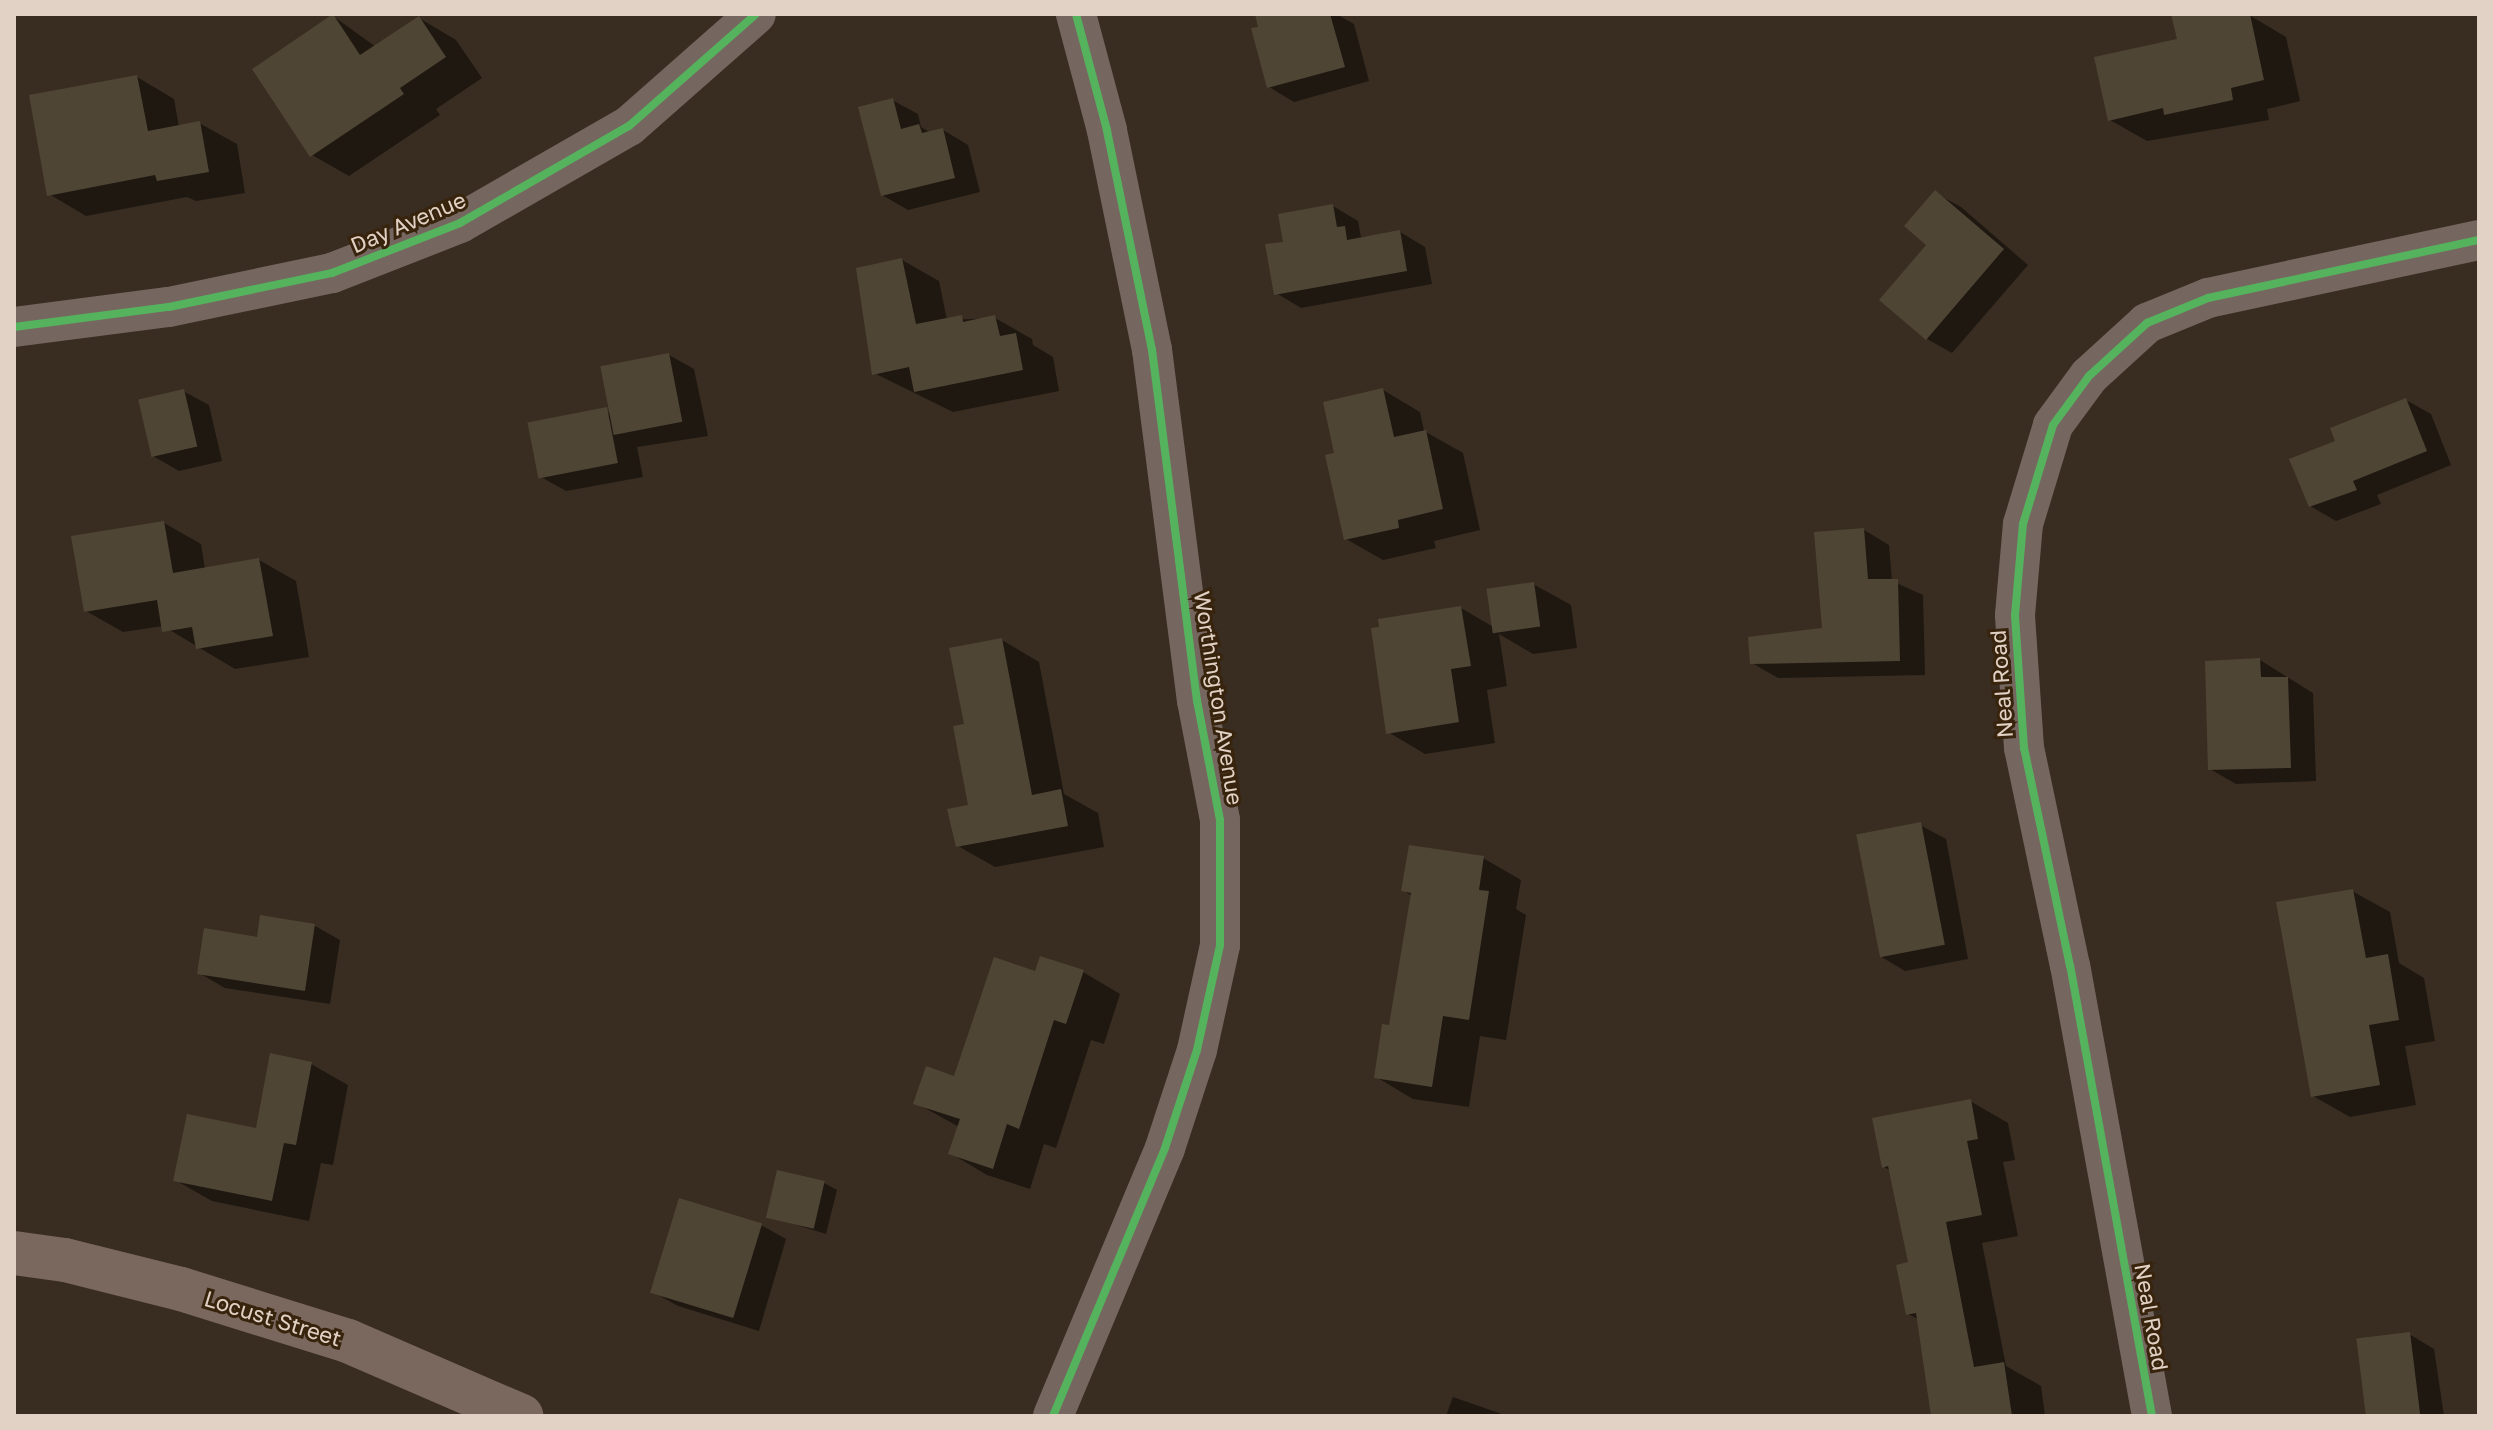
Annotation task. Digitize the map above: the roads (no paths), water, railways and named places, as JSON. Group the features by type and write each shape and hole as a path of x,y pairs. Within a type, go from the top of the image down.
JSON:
{"main road":[{"name":"Locust Street","path":"14,1253 65,1260 181,1289 348,1341 521,1416"}],"street":[{"name":"Day Avenue","path":"14,327 169,307 332,273 460,223 629,126 756,14"},
{"name":"Worthington Avenue","path":"1053,1416 1165,1148 1197,1050 1220,945 1220,820 1197,701 1152,350 1107,130 1076,14"},
{"name":"Neal Road","path":"2152,1416 2070,966 2024,748 2015,615 2023,524 2053,425 2089,376 2147,323 2208,298 2479,240"}]}
